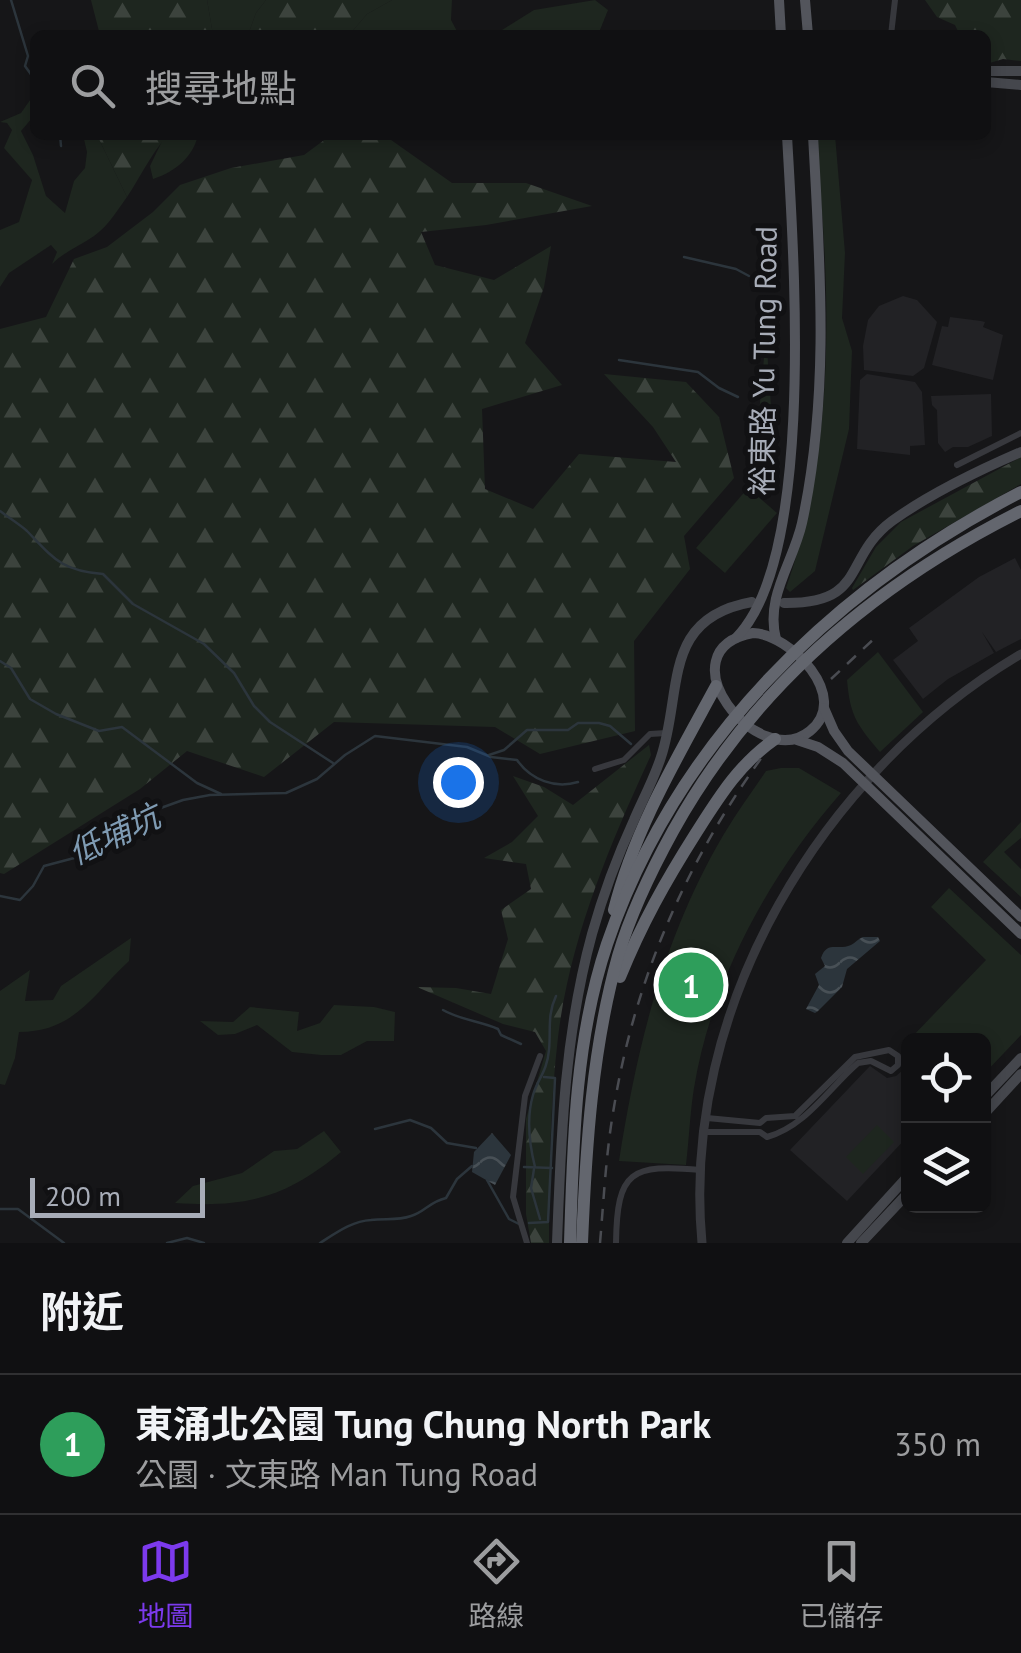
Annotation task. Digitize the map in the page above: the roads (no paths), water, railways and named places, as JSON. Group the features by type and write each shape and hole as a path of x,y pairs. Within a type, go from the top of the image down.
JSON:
{"highway":[{"path":"606,946 647,853 683,788 718,736 756,691 807,639 878,579 948,531 1021,492"},
{"path":"582,1243 589,1118 627,930 652,870 694,795 752,713 799,664 863,609 935,558 1021,511"},
{"path":"570,1243 573,1138 580,1075 594,995 626,867 671,769 716,686"},
{"path":"608,1010 642,926 669,875 736,774 776,740"}],"main road":[{"path":"778,0 781,30"},
{"path":"805,0 809,30"},
{"path":"991,70 1021,72"},
{"path":"991,82 1021,84"},
{"name":"裕東路 Yu Tung Road","path":"736,638 750,622 768,584 782,530 786,495 792,428 794,304 788,140"},
{"name":"裕東路 Yu Tung Road","path":"780,642 773,606 799,537 816,445 821,375 822,295 813,140"},
{"path":"784,603 818,601 836,593 893,521 951,486 1021,452"},
{"path":"556,1243 565,1077 576,1001 608,886 656,771 667,732 674,678 688,641 714,615 752,602"},
{"path":"854,765 821,748 794,739 776,740 754,730 729,706 713,674 717,659 736,638 753,632 780,642 814,673 822,686 824,707 854,765 1021,934"},
{"path":"794,739 814,727 824,707"},
{"path":"932,840 1021,917"},
{"path":"991,1090 1021,1058"},
{"path":"991,1106 1021,1074"},
{"path":"846,1243 901,1184"},
{"path":"861,1243 901,1200"}],"street":[{"path":"892,30 895,0"},
{"path":"957,465 1021,433"},
{"path":"702,1243 701,1170 706,1118 719,1056 742,982 770,918 850,798 945,706 1021,654"},
{"path":"596,769 624,760 650,734 667,732"},
{"path":"705,1132 760,1128 772,1119 794,1116 855,1057 889,1050 898,1056 898,1065 891,1071 871,1060 858,1063 798,1123 770,1137 760,1128 706,1118"},
{"path":"526,1243 513,1197 514,1183 524,1096 540,1056"},
{"path":"772,1119 778,1125 777,1132"},
{"path":"616,1243 618,1203 628,1179 651,1168 701,1170"}],"water":[{"path":"863,937 878,937 880,941 847,969 842,987 818,1011 806,1009 819,985 815,974 825,966 821,958 826,949 846,947"},
{"path":"492,1133 511,1155 495,1185 472,1172 474,1152"}],"waterway":[{"path":"11,0 28,56 25,66 30,73"},
{"path":"60,140 61,146"},
{"path":"684,257 736,269 749,276"},
{"path":"619,360 698,372 738,397"},
{"path":"0,511 60,562 103,574 133,604 204,644 234,673 254,706 270,722 333,763"},
{"path":"0,661 11,668 30,699 99,731 122,727 197,783 221,794"},
{"path":"489,755 504,750 527,730 568,730 578,723 610,726 631,744"},
{"name":"低埔坑","path":"0,896 20,900 44,866 78,857 106,836 124,833 133,818 210,795 286,793 317,779 375,736 467,747 491,757 517,760 544,781 578,782"},
{"path":"535,1167 530,1113 548,1058 550,1016 556,996"},
{"path":"443,1010 498,1029 501,1035 521,1044"},
{"path":"529,1223 548,1222 555,1078 544,1077"},
{"path":"375,1129 410,1120 431,1128 447,1143 476,1148"},
{"path":"320,1243 357,1223 416,1214 446,1198 457,1179 472,1166"},
{"path":"524,1167 552,1168"},
{"path":"534,1169 531,1188 540,1219"},
{"path":"487,1180 509,1219 519,1224"},
{"path":"0,1209 18,1209 64,1243"},
{"path":"167,1243 187,1238 204,1243"}],"railway":[{"path":"831,679 877,636"},
{"path":"600,1243 614,1107 623,1059 651,966 668,921 712,834 765,753"}],"place":[{"name":"東涌北公園 Tung Chung North Park","path":"691,985"}]}
